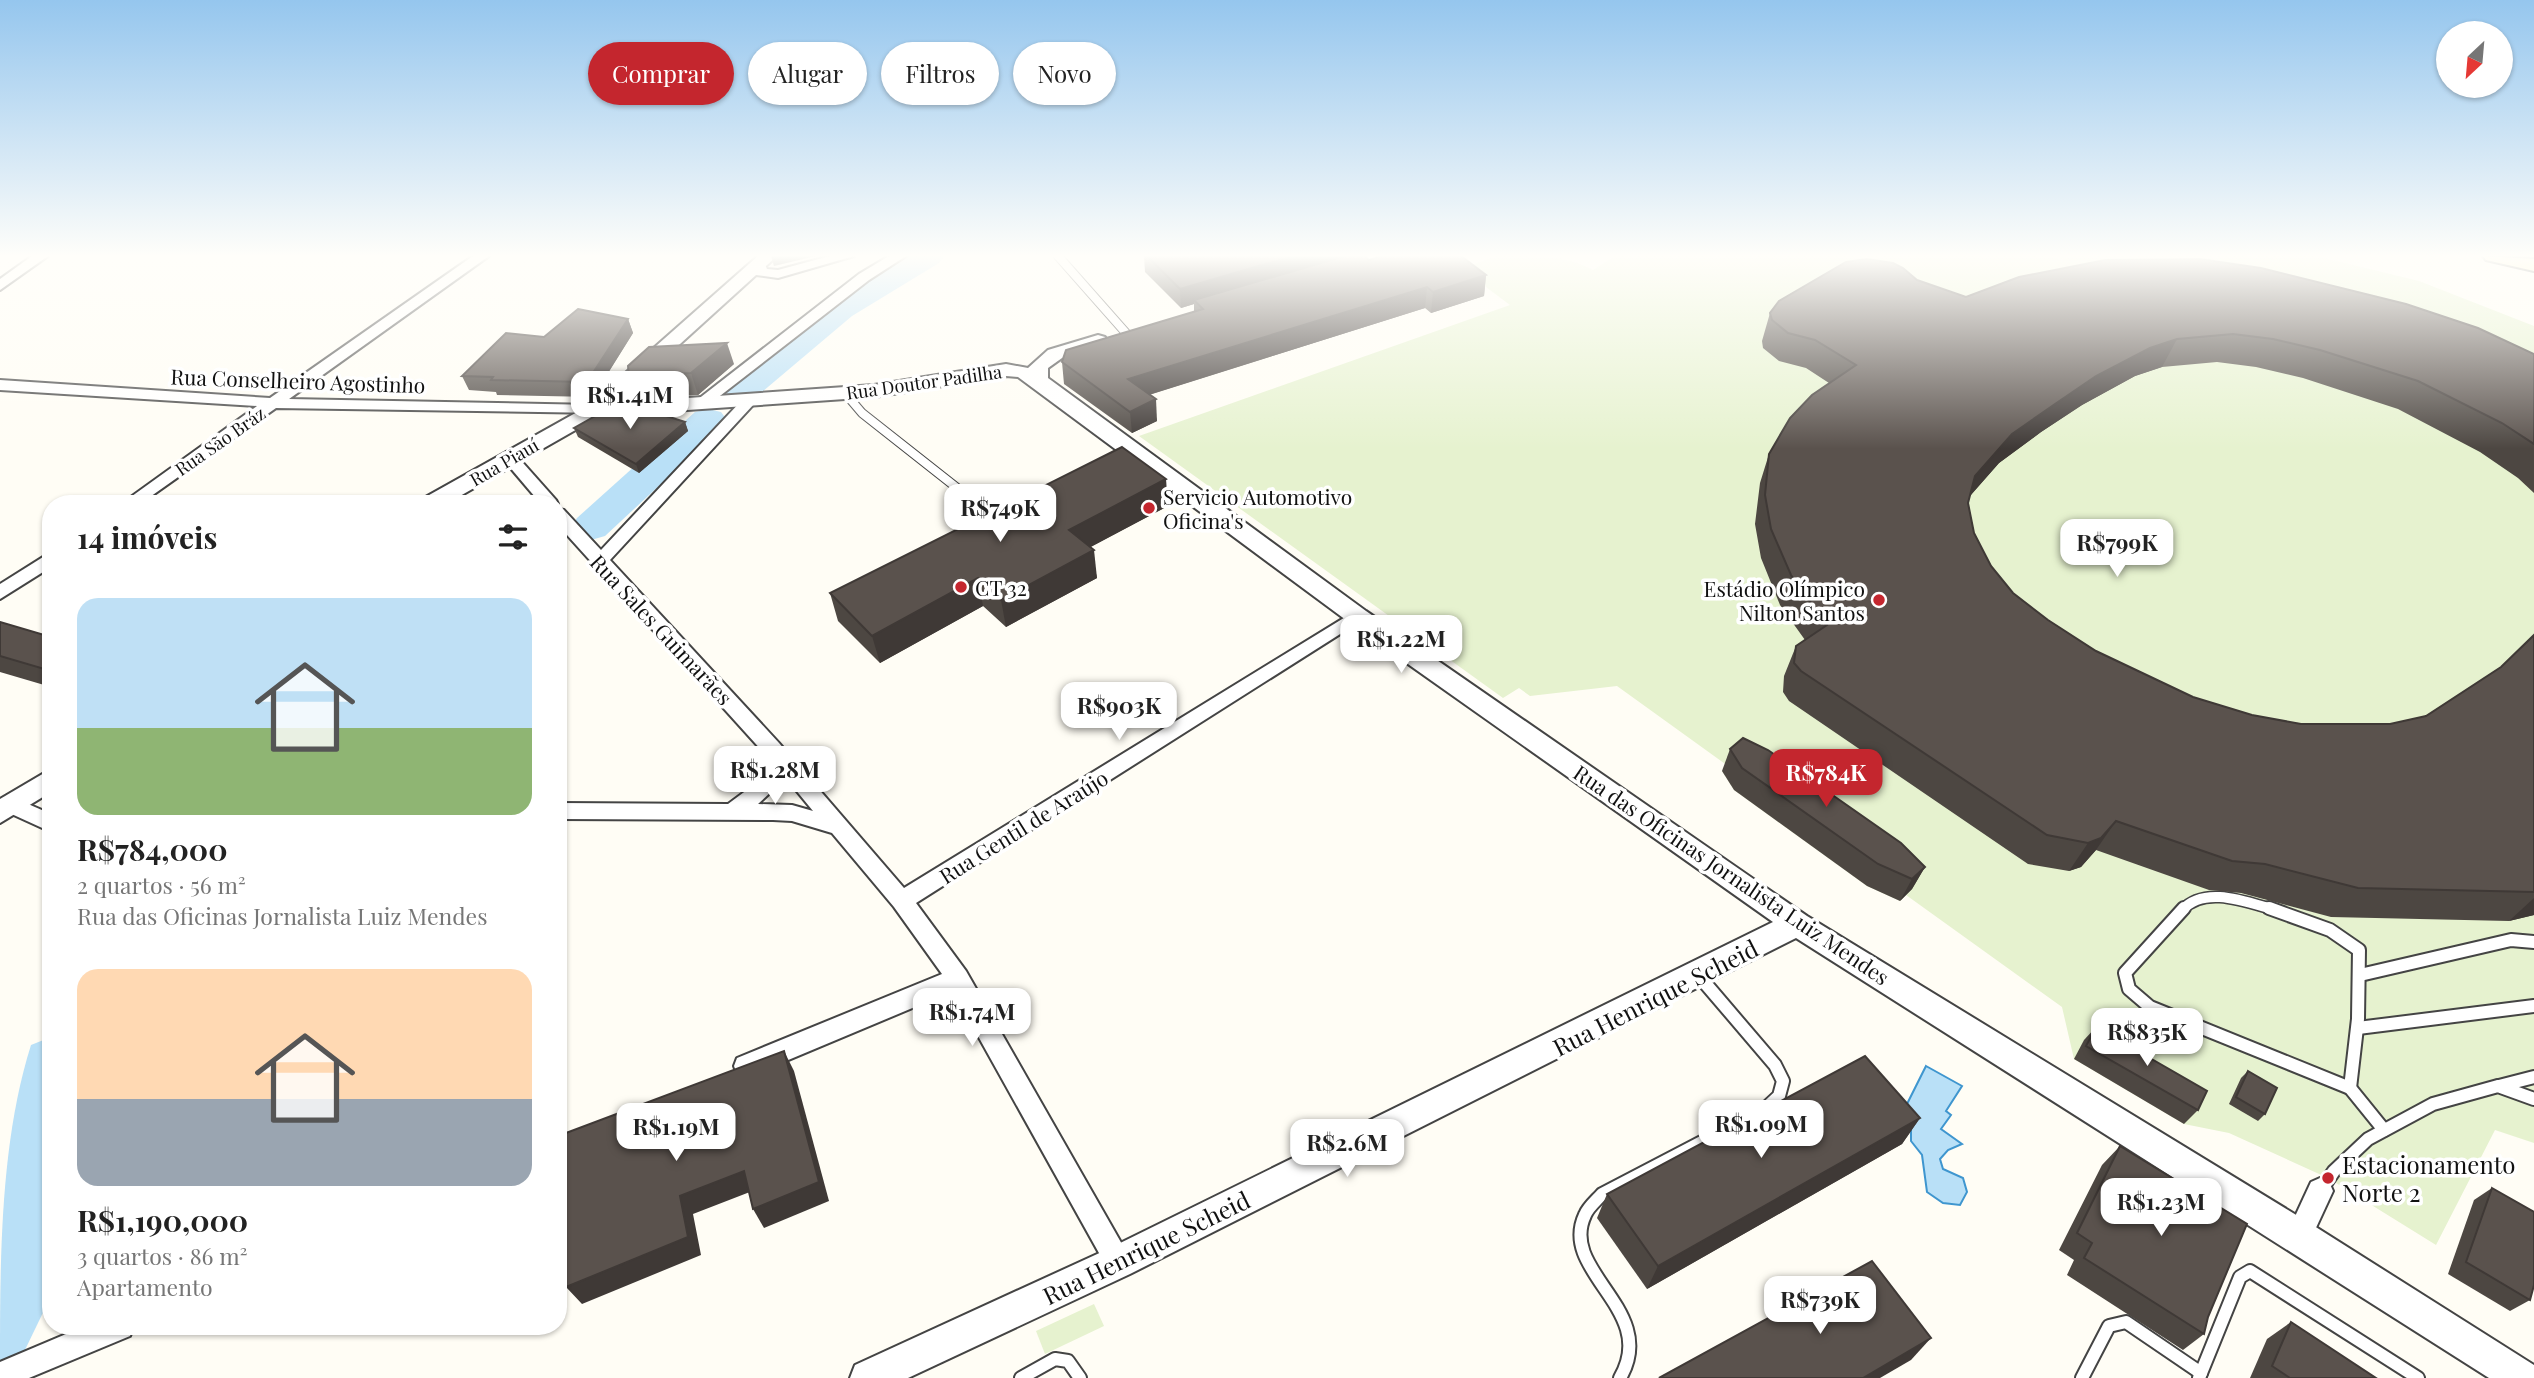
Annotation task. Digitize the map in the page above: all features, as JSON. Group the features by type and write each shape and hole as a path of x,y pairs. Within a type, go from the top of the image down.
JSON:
{"street":[{"name":"Rua São Bráz","path":"142,495 391,320"},
{"name":"Rua Piauí","path":"445,495 595,410 697,320"},
{"path":"702,403 808,320"},
{"path":"1038,380 1038,366 1055,354 1133,331"},
{"name":"Rua Doutor Padilha","path":"595,410 845,393 1006,370 1023,373 1038,380"},
{"name":"Rua das Oficinas Jornalista Luiz Mendes","path":"1038,380 1358,617 1797,924 2299,1236 2521,1378"},
{"name":"Rua Conselheiro Agostinho","path":"0,385 275,403 595,410"},
{"path":"600,561 749,401"},
{"path":"510,458 542,495"},
{"name":"Rua Sales Guimarães","path":"567,524 786,764 902,901 958,978 1118,1262"},
{"path":"0,593 42,564"},
{"name":"Rua Gentil de Araújo","path":"902,901 1358,617"},
{"path":"731,813 766,787 786,764"},
{"path":"6,809 42,785"},
{"path":"6,809 42,821"},
{"path":"567,811 792,813 837,826"},
{"name":"Rua Henrique Scheid","path":"868,1378 1118,1262 1699,976 1797,924"},
{"path":"726,1075 958,978"},
{"path":"2299,1236 2320,1191"},
{"path":"8,1373 99,1335"}],"lane":[{"path":"1122,320 1133,331"},
{"path":"845,393 862,413 966,495"},
{"path":"2350,1088 2358,1028 2360,975 2359,950 2347,937 2274,911 2204,894 2192,899 2125,973 2124,983 2129,993 2150,1007 2350,1088 2384,1130"},
{"path":"2360,975 2511,940 2534,942"},
{"path":"1620,1378 1629,1362 1632,1345 1627,1326 1581,1247 1581,1222 1589,1204 1602,1194 1765,1109 1779,1096 1783,1081 1775,1065 1699,976"},
{"path":"2358,1028 2534,1006"},
{"path":"2320,1191 2347,1157 2384,1130 2455,1096 2534,1077"},
{"path":"2498,1086 2534,1099"},
{"path":"2082,1378 2109,1325 2126,1322 2200,1375 2240,1277 2250,1271 2418,1378"},
{"path":"1021,1378 1055,1359 1068,1361 1080,1378"}],"green space":[{"path":"1467,320 2519,320 2534,326 2534,1143 2495,1130 2436,1245 2328,1178 2229,1133 2184,1124 2074,1059 2062,1007 1906,895 1900,901 1867,886 1734,790 1722,771 1728,766 1617,686 1530,696 1519,688 1503,698 1139,436"},
{"path":"1094,1304 1104,1326 1045,1354 1036,1331"}],"water":[{"path":"1926,1066 1962,1086 1946,1111 1951,1115 1941,1129 1962,1144 1948,1150 1940,1159 1943,1169 1963,1178 1967,1192 1960,1205 1943,1203 1927,1192 1922,1155 1911,1141 1911,1120 1904,1110"}],"building":[{"path":"564,320 627,320 587,382 491,380 493,377 462,376 506,333 544,337"},
{"path":"1165,320 1319,320 1128,379 1156,399 1130,412 1062,362 1066,350"},
{"name":"Estádio Olímpico Nilton Santos","path":"1772,320 2455,320 2534,354 2534,444 2502,423 2418,381 2320,350 2273,339 2233,334 2177,339 2150,348 2096,376 2012,434 1975,476 1968,503 1974,533 1991,566 2013,593 2048,620 2096,651 2193,697 2252,715 2301,724 2390,724 2426,716 2501,667 2534,635 2534,892 2358,888 2265,864 2232,861 2116,821 2101,838 2088,843 2047,835 1801,671 1794,663 1796,646 1827,625 1791,575 1771,529 1765,495 1769,454 1790,418 1812,395 1856,365 1815,340 1788,333"},
{"path":"727,343 691,373 629,376 628,366 649,347"},
{"path":"641,408 685,422 636,464 574,428 606,410"},
{"path":"1122,447 1166,479 1069,530 1094,550 1001,600 978,578 872,636 830,593"},
{"path":"0,622 42,634 42,668 0,656"},
{"path":"1743,738 1768,750 1901,843 1925,867 1912,879 1878,864 1742,768 1730,749"},
{"path":"2096,1027 2207,1091 2198,1110 2086,1046"},
{"path":"784,1051 819,1182 753,1209 744,1171 680,1196 688,1237 567,1287 567,1133"},
{"path":"1865,1056 1920,1118 1658,1266 1607,1194"},
{"path":"2248,1071 2277,1088 2265,1114 2236,1097"},
{"path":"2120,1146 2247,1224 2208,1317 2204,1334 2084,1258 2092,1243 2077,1233"},
{"path":"2492,1188 2534,1212 2534,1285 2530,1300 2466,1262"},
{"path":"1872,1261 1931,1338 1863,1378 1659,1378"},
{"path":"2291,1322 2376,1378 2290,1378 2272,1366"}],"waterway":[{"path":"742,390 826,320"},
{"path":"591,527 708,420"},
{"path":"0,1331 21,1290 34,1130 42,1098"}],"place":[{"name":"Servicio Automotivo Oficina's","path":"1149,508"},
{"name":"CT 32","path":"961,587"},
{"name":"Estádio Olímpico Nilton Santos","path":"1879,600"},
{"name":"Estacionamento Norte 2","path":"2328,1178"}]}
